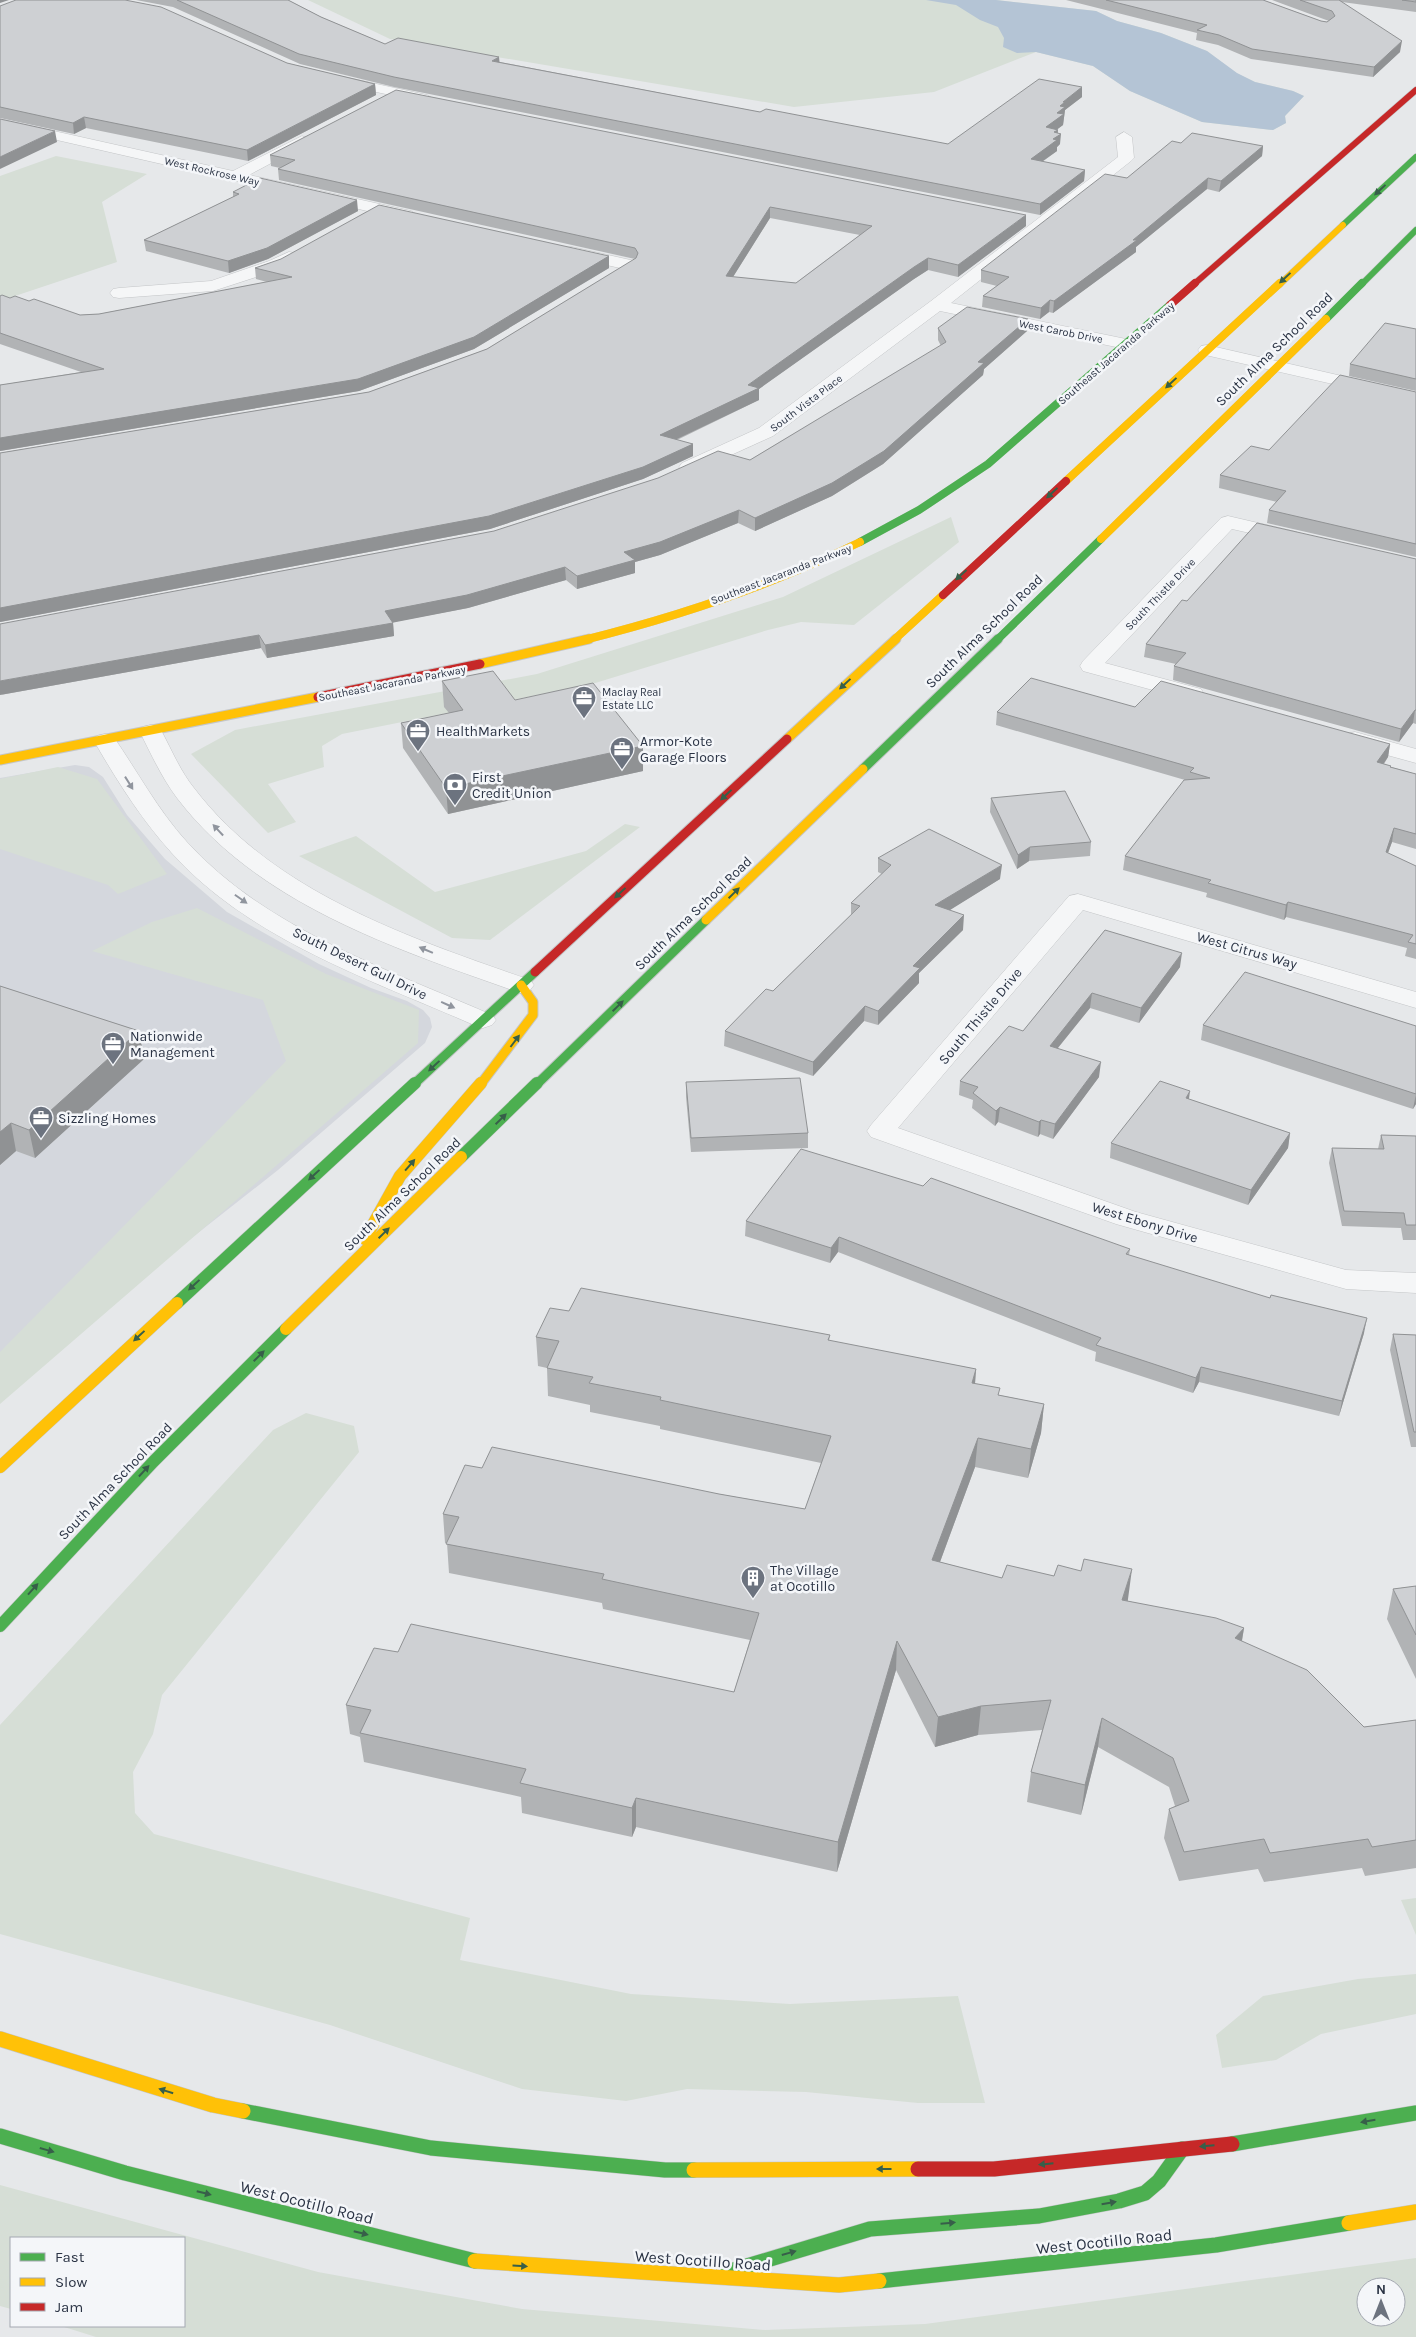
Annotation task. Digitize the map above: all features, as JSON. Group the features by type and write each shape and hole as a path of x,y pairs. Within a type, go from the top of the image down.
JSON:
{"main road":[{"name":"Southeast Jacaranda Parkway","path":"0,760 151,732 560,647 686,610 814,564 861,543 966,480 1126,344 1416,90"},
{"path":"0,1467 1416,157"},
{"name":"South Alma School Road","path":"0,1626 153,1462 349,1266 1279,366 1416,230"},
{"path":"349,1266 400,1176 494,1069 533,1015 533,1002 521,985"},
{"path":"0,2039 213,2105 432,2148 655,2169 994,2169 1236,2144 1416,2113"},
{"name":"West Ocotillo Road","path":"0,2136 125,2173 481,2263 839,2285 1216,2245 1416,2212"},
{"path":"709,2277 870,2229 1039,2216 1119,2201 1145,2193 1159,2181 1182,2149"}],"street":[{"path":"321,75 394,93 442,102"},
{"path":"374,103 394,93"},
{"name":"West Rockrose Way","path":"0,124 423,218"},
{"path":"235,176 314,135"},
{"name":"South Vista Place","path":"669,476 766,432 937,306 1033,221 1126,158 1124,137"},
{"path":"354,220 378,208"},
{"path":"119,293 213,286 275,265 307,247"},
{"path":"554,248 629,265 605,280"},
{"name":"West Carob Drive","path":"937,306 1126,344"},
{"path":"1207,350 1416,398"},
{"name":"South Thistle Drive","path":"1215,700 1091,666 1228,522 1312,541"},
{"path":"151,732 168,766 187,796 224,836 255,862 316,899 374,929 441,957 521,985"},
{"path":"1340,734 1416,756"},
{"name":"South Desert Gull Drive","path":"105,741 138,797 182,850 211,878 254,908 309,941 483,1020"},
{"name":"South Thistle Drive","path":"881,1131 1078,901"},
{"name":"West Citrus Way","path":"1078,901 1416,1000"},
{"name":"West Ebony Drive","path":"881,1131 1126,1218 1346,1279 1416,1283"}],"shaded area":[{"path":"308,0 996,0 1096,11 1117,21 1161,33 1207,51 1236,73 1255,82 1293,91 1304,96 1285,116 1286,123 1273,130 1202,122 1130,91 1093,66 1036,52 934,92 794,107 390,39"},
{"path":"56,156 147,174 102,202 117,262 0,301 0,176"},
{"path":"951,517 959,542 854,625 801,622 768,630 592,684 342,734 322,746 324,767 268,784 296,822 268,833 191,754 235,730 537,674 783,597"},
{"path":"75,765 89,767 103,777 127,815 165,859 227,912 319,964 371,988 407,1001 423,1010 430,1018 432,1027 425,1043 278,1170 123,1292 0,1403 0,778"},
{"path":"58,767 97,779 167,874 118,894 108,885 0,849 0,779"},
{"path":"625,824 640,827 490,940 452,938 299,856 356,836 435,892 586,851"},
{"path":"197,908 326,974 419,1010 418,1043 0,1404 0,1352 286,1061 263,1000 92,951 152,922"},
{"path":"306,1413 354,1426 359,1452 162,1695 153,1734 133,1772 135,1813 154,1834 470,1918 460,1960 631,1994 790,2004 958,1996 985,2103 918,2103 806,2092 687,2089 626,2101 522,2089 330,2025 0,1934 0,1725 273,1430"},
{"path":"1416,1898 1416,1935 1401,1900"},
{"path":"1416,1974 1416,2014 1321,2034 1276,2060 1222,2068 1216,2035 1263,1996 1358,1979"},
{"path":"0,2185 318,2272 522,2309 765,2330 925,2324 1416,2258 1416,2337 96,2337 64,2327 185,2327 185,2237 10,2237 10,2309 0,2306"}],"water":[{"path":"926,0 996,0 1096,11 1117,21 1161,33 1207,51 1237,73 1255,82 1293,91 1304,96 1285,116 1286,123 1273,130 1202,122 1130,91 1093,66 1036,52 1017,53 1003,47 1004,38 998,27 980,20 956,5"}],"building":[{"path":"16,0 125,0 161,7 287,63 375,84 247,150 84,117 73,123 0,107 0,6"},
{"path":"177,0 288,0 321,17 385,44 398,38 499,57 492,61 760,112 766,109 948,144 1039,79 1082,87 1060,106 1065,107 1057,113 1064,114 1046,127 1058,130 1054,132 1061,134 1053,139 1057,140 1031,159 1085,170 1040,204 394,77 299,54"},
{"path":"1106,0 1263,0 1327,22 1335,16 1332,11 1300,0 1339,0 1402,41 1374,67 1252,49 1219,35 1197,30 1207,25"},
{"path":"396,90 1026,215 958,265 928,258 914,267 748,385 759,388 660,435 693,444 643,467 489,516 0,608 0,453 369,392 487,349 636,258 638,253 635,248 278,169 295,160 270,155","holes":["770,207 872,226 796,283 726,276"]},
{"path":"0,119 55,131 0,157"},
{"path":"1192,133 1263,146 1221,181 1208,178 1133,240 1137,240 1054,301 1050,300 1041,308 983,296 1009,277 981,270 1105,174 1127,178 1172,141 1181,143"},
{"path":"260,178 357,200 267,248 228,261 144,240 239,194 233,192"},
{"path":"379,205 609,256 474,337 358,379 0,438 0,385 104,369 0,333 0,296 10,298 15,296 29,301 34,299 80,315 99,314 292,277 255,268 281,259"},
{"path":"967,307 1028,319 978,362 984,363 884,451 832,483 755,518 739,510 660,542 624,552 635,560 577,576 565,567 467,595 385,611 393,623 265,645 259,635 0,681 0,624 494,531 658,478 718,451 750,460 946,342 938,328"},
{"path":"1385,323 1416,329 1416,379 1350,364"},
{"path":"1340,375 1416,392 1416,544 1269,510 1286,491 1220,475 1251,446 1269,450"},
{"path":"1257,523 1416,559 1416,710 1401,729 1174,666 1186,653 1146,644 1182,600 1187,601"},
{"path":"493,671 515,700 593,683 643,746 446,788 401,723 463,710 442,681"},
{"path":"1031,678 1135,707 1161,681 1390,744 1377,762 1416,774 1416,834 1394,828 1386,852 1416,866 1416,944 1408,942 1413,935 1288,902 1286,905 1208,883 1211,880 1125,856 1184,780 1210,778 1190,772 1194,768 997,712"},
{"path":"1065,791 1091,842 1030,847 1018,855 991,798"},
{"path":"929,829 1002,865 935,905 964,915 913,966 920,968 878,1011 865,1006 813,1062 725,1031 766,989 773,991 860,906 851,903 891,865 878,858"},
{"path":"1105,930 1182,953 1141,1008 1092,993 1050,1046 1101,1062 1055,1124 1041,1120 1039,1122 1000,1107 996,1111 973,1093 978,1087 960,1081 1009,1026 1023,1031"},
{"path":"1245,972 1416,1026 1416,1094 1203,1025"},
{"path":"0,986 139,1031 29,1130 11,1123 0,1132"},
{"path":"800,1078 808,1133 691,1138 686,1082"},
{"path":"1160,1081 1190,1091 1186,1098 1290,1133 1251,1190 1111,1143"},
{"path":"1381,1135 1416,1136 1416,1225 1406,1225 1404,1213 1344,1211 1332,1148 1384,1149"},
{"path":"801,1149 923,1186 931,1178 1130,1249 1126,1254 1270,1298 1271,1295 1367,1318 1342,1401 1201,1367 1196,1378 1096,1345 1101,1338 839,1237 831,1248 746,1221"},
{"name":"The Village at Ocotillo","path":"581,1288 830,1335 828,1340 976,1369 972,1383 1000,1388 998,1395 1044,1404 1031,1449 978,1438 932,1560 1002,1578 1007,1565 1054,1576 1058,1565 1081,1571 1084,1559 1132,1569 1122,1600 1216,1618 1244,1628 1235,1638 1307,1670 1364,1727 1416,1720 1416,1840 1372,1847 1368,1839 1270,1853 1264,1839 1184,1852 1169,1809 1189,1801 1173,1758 1102,1718 1085,1785 1031,1772 1051,1700 981,1706 938,1717 897,1641 838,1842 636,1798 632,1808 520,1783 526,1769 360,1733 371,1710 346,1705 374,1648 398,1652 411,1624 734,1692 759,1613 602,1579 604,1574 446,1544 459,1517 443,1514 465,1465 482,1468 492,1447 719,1494 805,1509 831,1436 660,1400 661,1397 589,1383 593,1377 547,1368 559,1341 536,1337 550,1308 569,1311"},
{"path":"1393,1334 1416,1335 1416,1432 1414,1432"},
{"path":"1416,1586 1416,1635 1393,1589"}],"traffic: fast":[{"path":"1343,225 1416,157"},
{"path":"1326,319 1416,230"},
{"path":"860,542 919,510 988,464 1170,305"},
{"path":"863,769 1101,539"},
{"path":"461,1157 706,920"},
{"path":"177,1303 535,972"},
{"path":"0,1626 153,1462 286,1329"},
{"path":"243,2111 431,2148 665,2170 694,2170"},
{"path":"1232,2144 1416,2113"},
{"path":"0,2136 125,2173 475,2261"},
{"path":"727,2272 870,2229 1039,2216 1119,2201 1145,2193 1159,2181 1182,2149"},
{"path":"879,2281 1216,2245 1349,2223"}],"traffic: slow":[{"path":"1066,481 1343,225"},
{"path":"1101,539 1326,319"},
{"path":"480,664 577,642 674,616 770,583 816,564 860,542"},
{"path":"787,739 943,595"},
{"path":"0,760 318,697"},
{"path":"706,920 863,769"},
{"path":"365,1239 400,1176 494,1069 533,1015 533,1002 521,985"},
{"path":"286,1329 461,1157"},
{"path":"0,1467 177,1303"},
{"path":"0,2039 213,2105 243,2111"},
{"path":"694,2170 918,2169"},
{"path":"1349,2223 1416,2212"},
{"path":"475,2261 839,2285 879,2281"}],"traffic: jam":[{"path":"1170,305 1416,90"},
{"path":"943,595 1066,481"},
{"path":"318,697 480,664"},
{"path":"535,972 787,739"},
{"path":"918,2169 994,2169 1232,2144"}],"place":[{"name":"Maclay Real Estate LLC","path":"584,719"},
{"name":"HealthMarkets","path":"418,752"},
{"name":"Armor-Kote Garage Floors","path":"622,770"},
{"name":"First Credit Union","path":"455,806"},
{"name":"Nationwide Management","path":"113,1065"},
{"name":"Sizzling Homes","path":"41,1139"},
{"name":"The Village at Ocotillo","path":"753,1599"}]}
